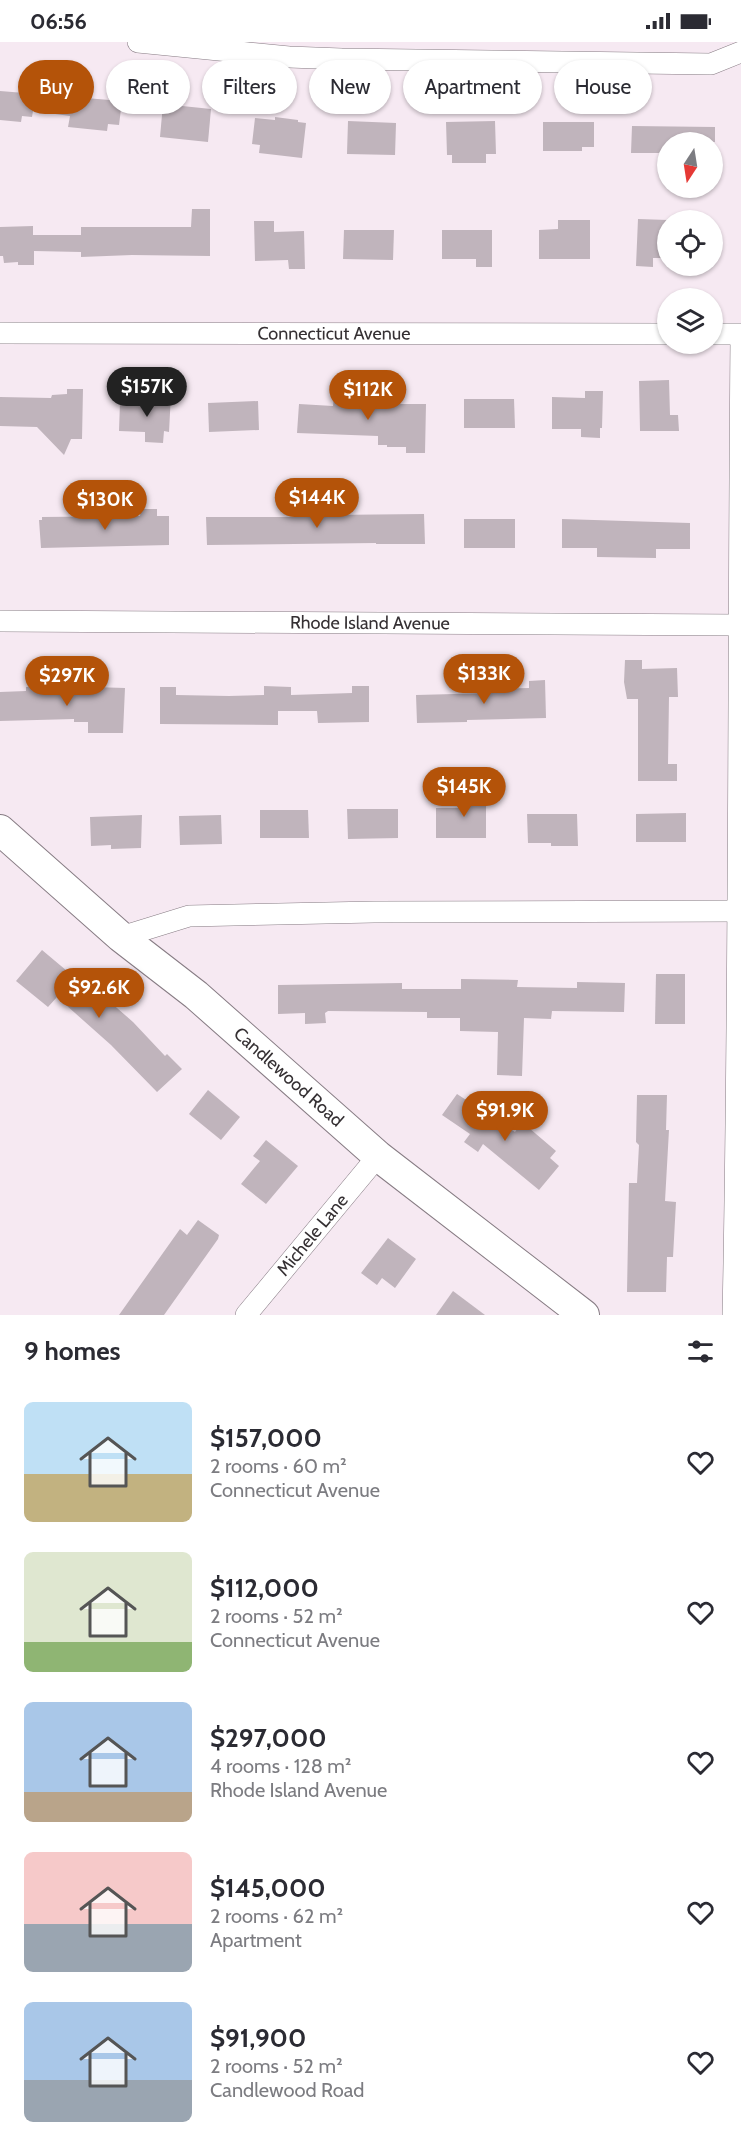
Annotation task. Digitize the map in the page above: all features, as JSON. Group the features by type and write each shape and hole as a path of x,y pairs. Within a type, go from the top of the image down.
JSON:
{"street":[{"path":"138,42 289,57 342,59 711,64 741,52"},
{"name":"Connecticut Avenue","path":"0,333 657,334"},
{"path":"723,335 741,337 738,1204 733,1315"},
{"name":"Rhode Island Avenue","path":"0,621 740,625"},
{"name":"Candlewood Road","path":"0,830 121,937 196,995 378,1156 584,1315"},
{"path":"121,937 189,916 386,912 739,911"},
{"name":"Michele Lane","path":"246,1315 378,1156"}],"building":[{"path":"0,91 18,92 18,114 32,114 32,117 22,116 21,122 0,120"},
{"path":"94,99 106,100 106,114 120,114 119,125 108,124 107,131 68,127 70,116 55,114 94,114"},
{"path":"190,107 202,108 202,114 211,114 208,142 160,137 162,114 190,114"},
{"path":"275,117 306,123 302,158 259,153 260,145 252,144 255,118 275,120"},
{"path":"348,121 396,123 395,155 347,154"},
{"path":"495,121 496,154 486,154 486,163 452,163 452,155 447,155 446,122"},
{"path":"543,122 594,122 594,147 582,147 582,151 543,151"},
{"path":"632,126 715,127 715,132 657,132 657,153 631,153"},
{"path":"192,209 210,209 210,256 81,257 81,252 34,251 34,265 18,265 18,262 4,263 3,256 0,256 0,227 33,226 33,235 81,235 81,227 191,227"},
{"path":"638,219 657,220 657,258 653,258 653,267 636,266"},
{"path":"558,220 590,220 590,259 539,259 539,230 558,229"},
{"path":"254,221 274,221 274,232 304,231 305,269 289,269 288,260 255,261"},
{"path":"344,230 394,230 393,260 343,259"},
{"path":"442,230 492,230 492,267 476,267 476,259 442,259"},
{"path":"669,380 670,415 678,415 679,431 640,431 639,381"},
{"path":"67,389 83,389 82,439 71,439 64,455 37,427 0,426 0,397 51,398 52,395 67,394"},
{"path":"585,391 603,391 600,438 581,437 581,429 552,429 552,397 585,398"},
{"path":"154,393 171,394 169,432 164,431 163,443 145,442 145,432 119,431 120,402 154,403"},
{"path":"334,396 391,398 391,404 426,404 425,453 406,453 406,447 378,445 378,436 297,433 299,404 333,406"},
{"path":"464,399 514,399 515,428 464,428"},
{"path":"258,401 259,430 209,432 208,403"},
{"path":"297,503 328,503 328,515 424,514 425,544 207,545 206,517 297,517"},
{"path":"141,509 157,509 157,516 169,516 169,545 41,548 39,520 42,520 42,517 140,516"},
{"path":"464,519 515,519 515,548 464,548"},
{"path":"562,519 690,523 690,549 656,549 656,558 597,557 597,548 562,548"},
{"path":"625,660 642,660 642,669 677,668 678,697 669,697 668,764 677,764 677,781 638,781 638,699 627,699 624,682"},
{"path":"545,680 546,718 417,723 416,695 493,693 493,689 529,688 529,681"},
{"path":"50,686 50,691 93,692 93,687 125,688 123,733 88,733 88,722 74,722 74,719 0,721 0,692 26,691 26,687"},
{"path":"264,686 291,687 291,695 352,693 352,686 369,686 369,722 318,723 317,711 278,711 278,725 160,724 160,687 176,687 176,695 229,696 264,695"},
{"path":"461,791 486,791 486,838 436,838 436,808 461,808"},
{"path":"347,809 398,809 398,838 348,839"},
{"path":"260,810 308,810 309,838 260,838"},
{"path":"686,813 686,842 636,842 636,814"},
{"path":"527,814 577,814 578,846 528,843"},
{"path":"142,815 141,848 111,849 111,845 91,846 90,817"},
{"path":"221,815 222,844 180,845 179,816"},
{"path":"42,950 98,997 101,994 133,1022 165,1056 167,1054 182,1069 157,1092 111,1045 57,997 48,1007 16,981"},
{"path":"656,974 685,974 685,1024 655,1024"},
{"path":"461,979 518,980 517,987 577,988 577,982 625,983 624,1012 552,1011 551,1019 524,1018 522,1076 497,1075 498,1032 460,1031 460,1018 427,1018 427,1012 328,1011 325,1013 326,1023 305,1024 305,1013 278,1014 278,985 402,983 402,989 461,989"},
{"path":"208,1090 240,1117 221,1140 189,1114"},
{"path":"457,1094 515,1132 522,1122 556,1151 550,1158 559,1166 539,1190 483,1144 478,1152 464,1142 470,1134 442,1115"},
{"path":"637,1095 667,1095 666,1130 669,1130 665,1201 676,1202 673,1257 667,1257 666,1292 627,1292 629,1183 637,1183 639,1145 636,1142"},
{"path":"266,1140 298,1166 266,1204 241,1184 260,1161 253,1156"},
{"path":"198,1220 219,1235 218,1239 164,1315 119,1315 180,1229 187,1235"},
{"path":"388,1238 416,1259 395,1288 382,1278 377,1285 361,1273"},
{"path":"453,1291 485,1315 436,1315"}]}
